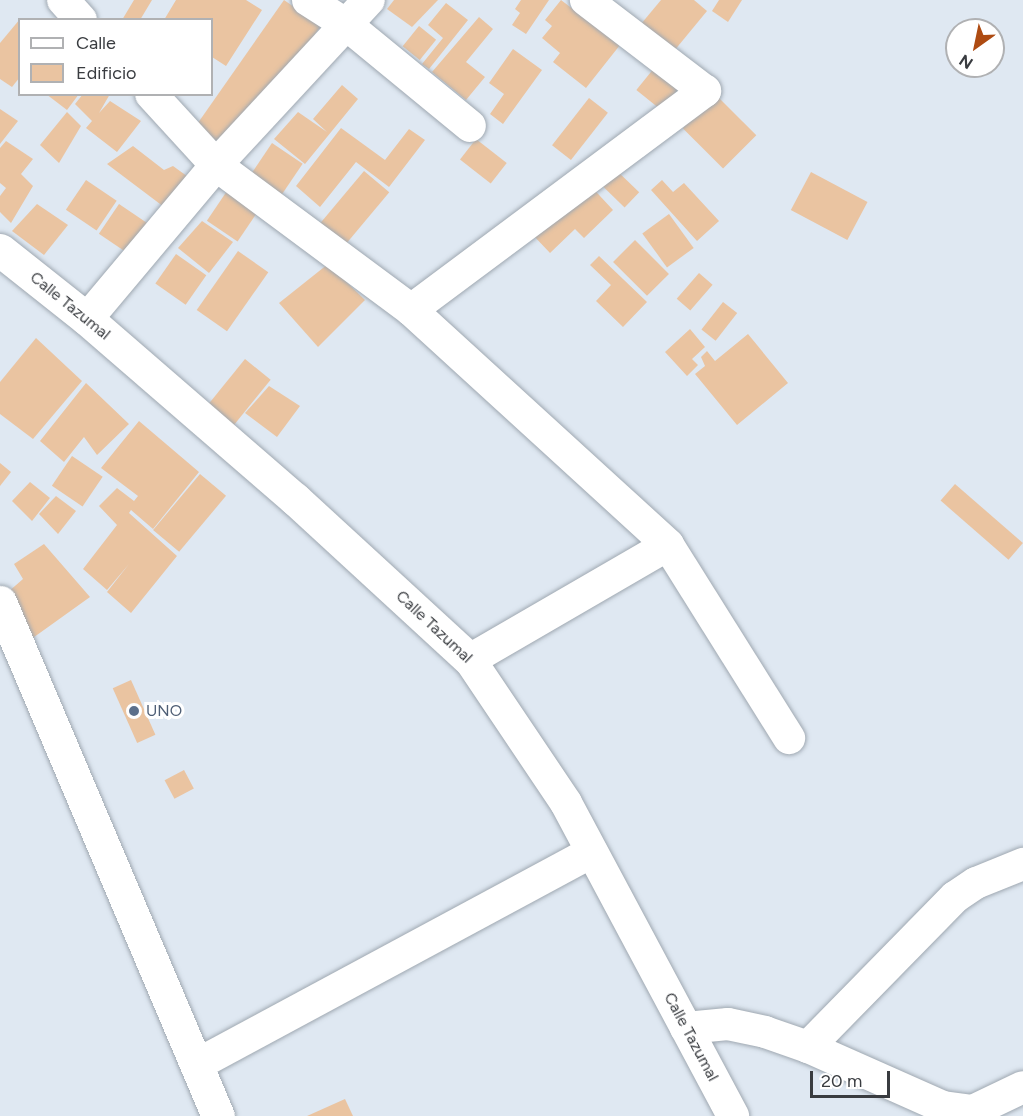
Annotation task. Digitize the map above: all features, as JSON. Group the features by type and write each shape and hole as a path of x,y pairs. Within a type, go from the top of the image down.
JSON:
{"street":[{"path":"63,0 79,18"},
{"path":"308,0 347,26 470,126"},
{"path":"87,319 216,165 369,0"},
{"path":"411,310 705,91 586,0"},
{"path":"153,96 216,165 411,310 668,545 789,738"},
{"name":"Calle Tazumal","path":"0,250 87,319 295,499 470,660 566,803 733,1116"},
{"path":"470,660 668,545"},
{"path":"0,602 198,1064 218,1116"},
{"path":"198,1064 592,852"},
{"path":"808,1047 955,897 976,883 1023,864"},
{"path":"686,1028 728,1024 808,1047 943,1107 973,1110 1023,1087"}],"building":[{"path":"134,0 152,0 141,18 123,18"},
{"path":"176,0 246,0 262,10 226,66 213,58 213,18 165,18"},
{"path":"284,0 321,26 232,153 195,127"},
{"path":"394,0 438,0 412,27 387,9"},
{"path":"521,0 549,0 526,34 512,25 520,13 515,9"},
{"path":"561,0 620,45 586,88 553,62 560,53 542,38 552,26 545,20"},
{"path":"661,0 694,0 707,11 674,51 641,24"},
{"path":"719,0 742,0 728,22 712,11"},
{"path":"446,3 468,20 429,69 422,64 443,38 428,25"},
{"path":"479,17 493,29 466,62 485,77 466,100 432,72"},
{"path":"18,21 18,80 12,87 0,79 0,43"},
{"path":"419,26 436,40 420,60 403,46"},
{"path":"513,49 542,70 503,124 490,114 504,94 489,83"},
{"path":"659,62 684,82 661,110 636,90"},
{"path":"342,85 358,99 305,164 274,139 298,112 327,132 313,119"},
{"path":"716,95 756,135 723,169 683,128"},
{"path":"49,96 78,96 67,110"},
{"path":"81,96 109,96 99,113 110,101 141,121 117,152 86,128 92,121 75,104"},
{"path":"589,98 608,113 571,160 552,145"},
{"path":"0,109 18,121 0,144"},
{"path":"67,112 81,126 59,163 40,145"},
{"path":"341,128 385,160 409,129 425,140 389,187 356,162 320,207 296,186"},
{"path":"476,139 507,163 491,183 460,159"},
{"path":"6,141 33,159 21,174 33,186 11,223 0,212 0,196 6,188 0,183 0,148"},
{"path":"272,143 303,164 282,194 251,174"},
{"path":"133,146 164,170 173,166 191,179 168,210 107,164"},
{"path":"614,168 639,192 625,207 599,183"},
{"path":"364,171 389,192 342,248 317,227"},
{"path":"811,172 868,202 847,240 791,210"},
{"path":"86,180 117,201 97,231 66,210"},
{"path":"662,180 673,192 684,183 719,221 697,241 651,190"},
{"path":"587,182 613,210 584,238 575,229 550,253 532,234"},
{"path":"227,191 258,212 238,242 207,221"},
{"path":"37,204 68,225 44,255 12,231"},
{"path":"119,204 150,225 130,255 99,234"},
{"path":"669,214 694,248 667,267 642,233"},
{"path":"202,221 233,242 209,273 178,248"},
{"path":"635,240 669,274 647,296 613,262"},
{"path":"238,251 268,272 227,331 197,310"},
{"path":"176,254 206,275 186,305 155,283"},
{"path":"599,256 647,302 623,327 596,301 611,285 590,265"},
{"path":"328,264 365,300 318,347 279,303"},
{"path":"699,273 713,285 690,310 677,299"},
{"path":"723,302 737,313 716,341 701,330"},
{"path":"690,329 705,347 692,359 698,365 687,376 665,352"},
{"path":"748,334 788,383 737,425 695,374 705,366 701,357 707,351 715,361"},
{"path":"36,338 82,381 33,439 0,414 0,382"},
{"path":"245,359 271,380 225,436 199,416"},
{"path":"86,383 129,424 97,455 84,437 64,462 40,441"},
{"path":"269,386 300,406 277,437 245,413"},
{"path":"139,421 199,472 153,529 131,510 129,513 177,556 131,613 107,592 129,564 107,590 83,569 117,525 99,506 117,488 134,501 138,496 101,468"},
{"path":"72,456 103,477 83,507 52,486"},
{"path":"0,463 11,472 0,486"},
{"path":"200,474 226,496 179,552 153,530"},
{"path":"30,482 50,498 32,521 12,501"},
{"path":"955,484 1023,543 1008,560 941,501"},
{"path":"56,496 76,511 58,534 39,514"},
{"path":"44,544 90,597 30,640 0,599 23,579 14,564"},
{"name":"UNO","path":"131,680 155,735 137,743 113,688"},
{"name":"UNO","path":"184,770 194,789 174,799 165,780"},
{"path":"345,1099 353,1116 307,1116"}],"place":[{"name":"UNO","path":"134,711"}]}
